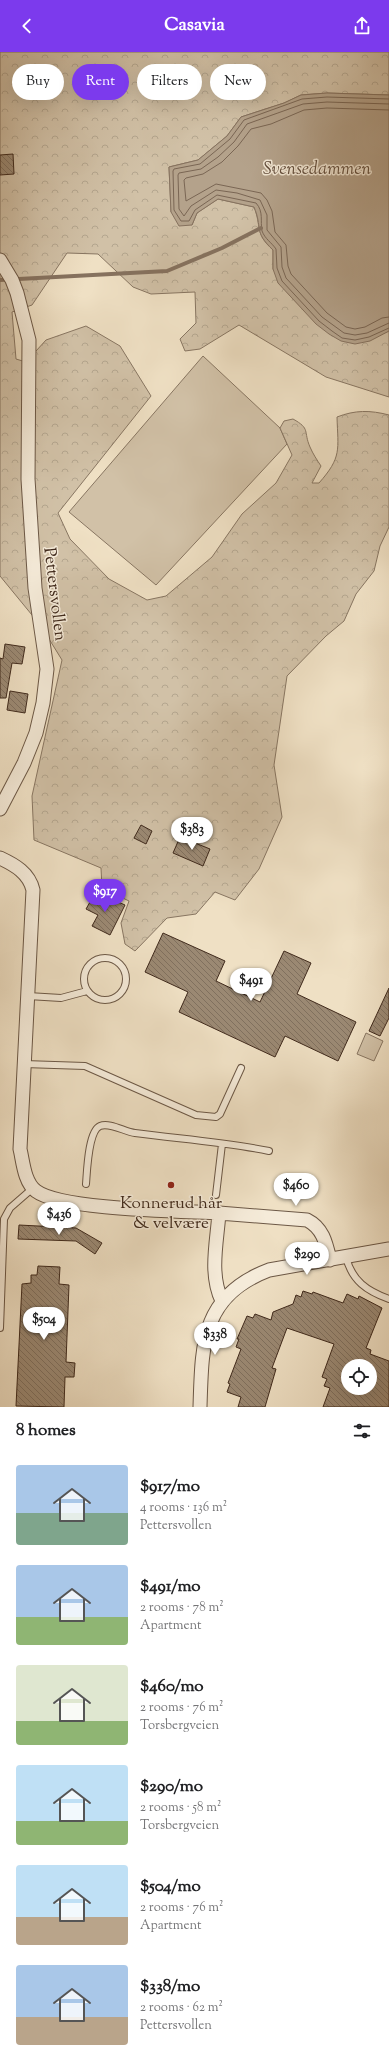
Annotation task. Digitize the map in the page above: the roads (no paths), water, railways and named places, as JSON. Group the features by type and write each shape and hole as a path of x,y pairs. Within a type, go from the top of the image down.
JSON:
{"street":[{"name":"Pettersvollen","path":"0,260 12,280 17,293 29,340 28,479 35,588 47,669 43,703 36,733 24,763 0,809"},
{"path":"0,858 23,871 29,878 33,890 20,1148 26,1175 33,1188 52,1199 94,1205 307,1220 315,1224 323,1235 330,1260"},
{"path":"219,1213 214,1274 216,1288 222,1301"},
{"path":"200,1407 204,1340 212,1317 222,1301 238,1286 257,1275 284,1267 346,1258 389,1249"}],"lane":[{"path":"99,959 113,959 123,968 126,979 121,992 112,999 98,999 87,991 83,978 88,966 99,959"},
{"path":"27,996 61,998 87,991"},
{"path":"24,1064 85,1066 196,1115 216,1117 220,1114 241,1068"},
{"path":"86,1184 92,1140 95,1130 100,1126 106,1126 134,1133 268,1151"},
{"path":"216,1195 222,1144"},
{"path":"0,1328 4,1219 10,1208 33,1188"},
{"path":"346,1258 349,1268 360,1284 378,1295 389,1299"}],"water":[{"name":"Svensedammen","path":"327,93 389,95 389,331 370,341 355,344 341,341 316,324 278,283 273,269 273,250 261,234 254,207 218,199 197,213 192,225 179,226 171,212 169,167 198,160 227,136 241,117 284,103 301,95"}],"waterway":[{"path":"0,280 167,271 222,248 261,228"}],"place":[{"name":"Konnerud hår & velvære","path":"171,1185"}]}
